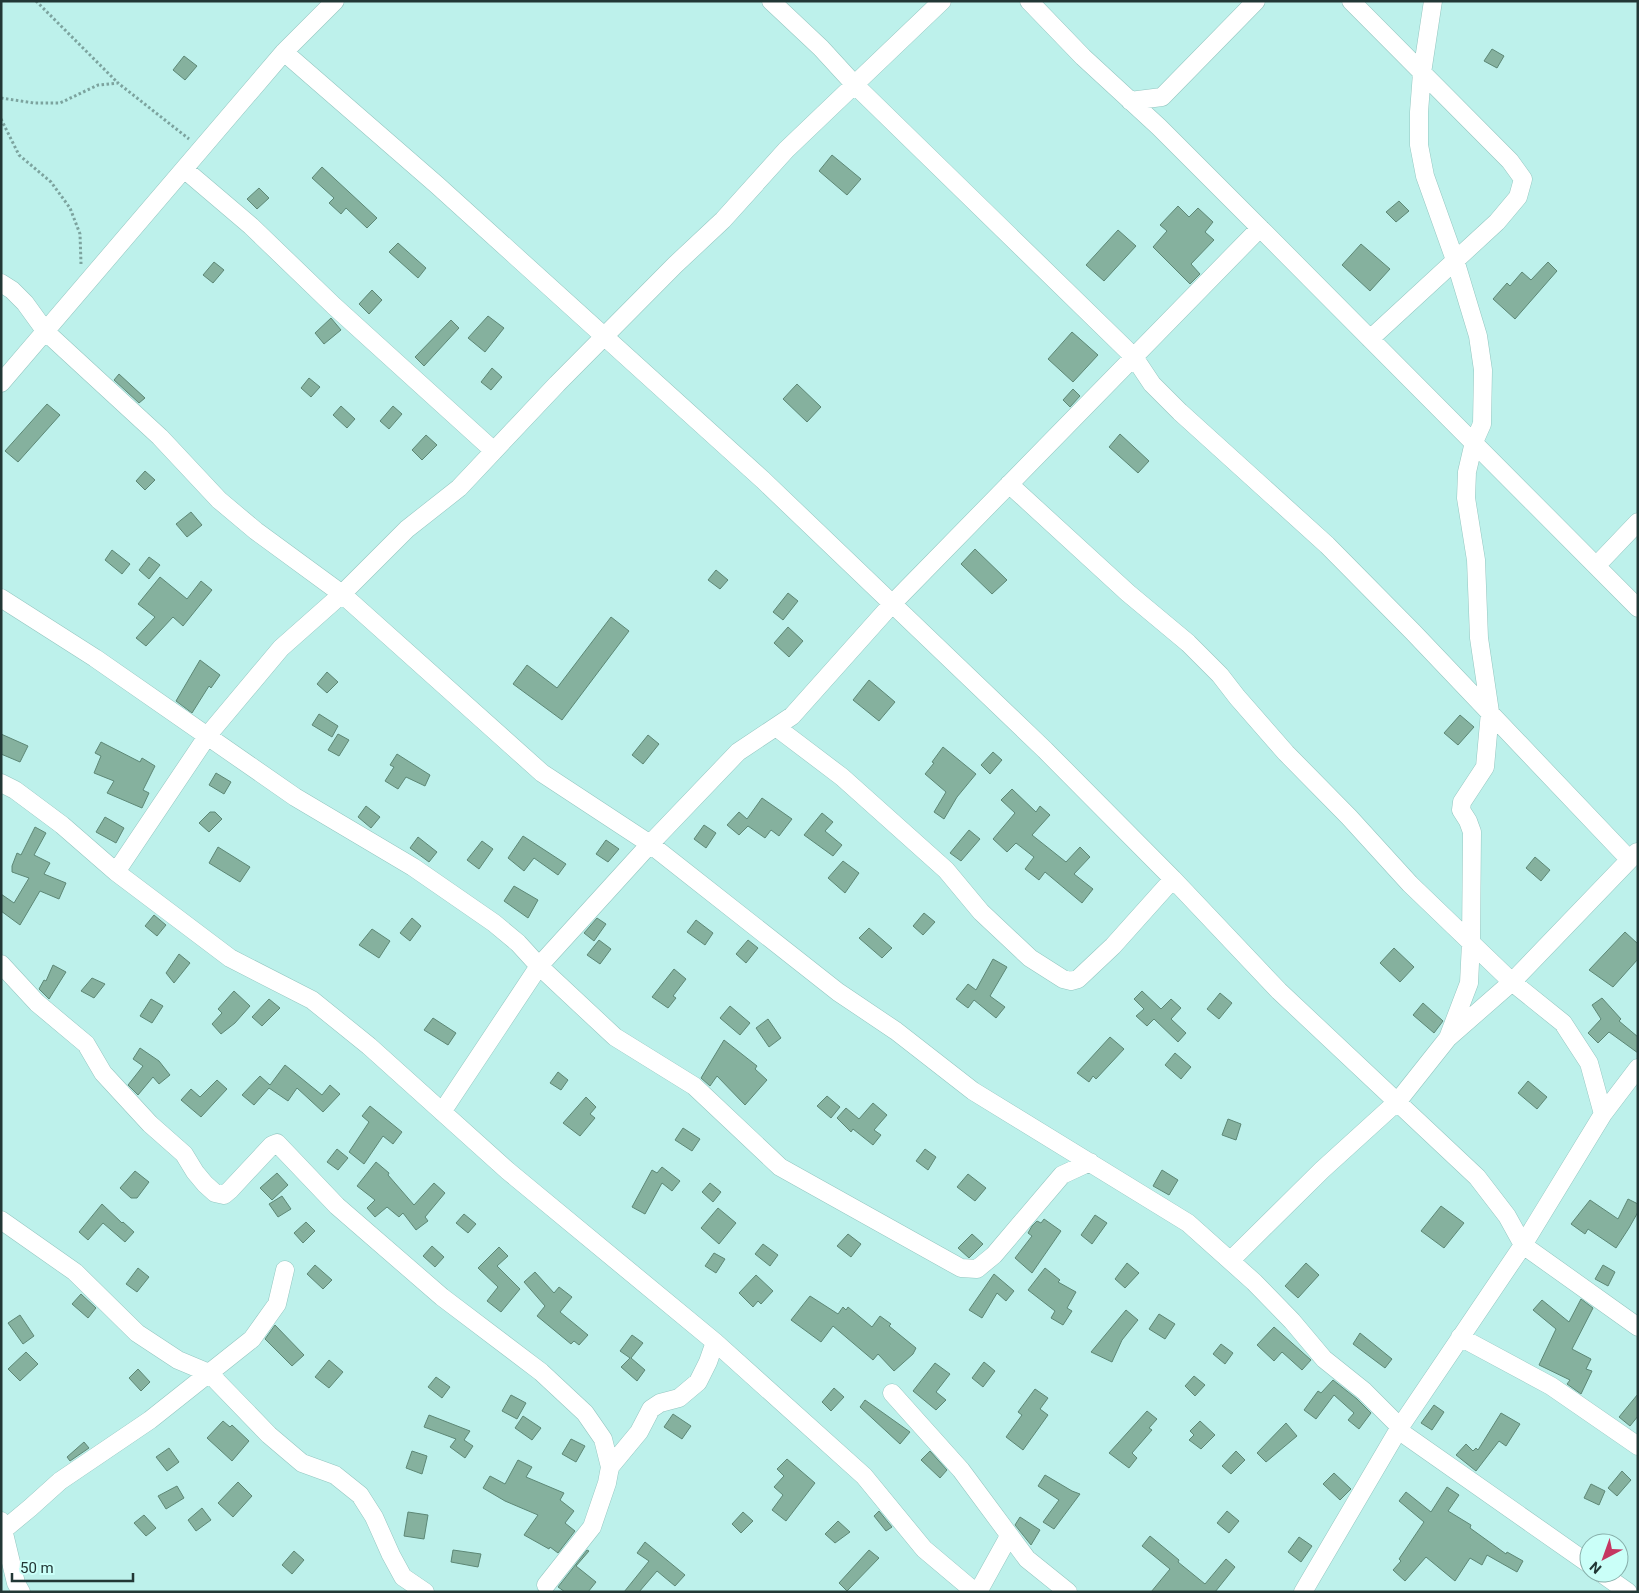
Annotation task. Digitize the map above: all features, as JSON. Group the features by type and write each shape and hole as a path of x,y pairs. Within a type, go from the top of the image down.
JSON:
{"street":[{"path":"1,383 284,52 335,1"},
{"path":"771,1 1134,357 1152,384 1180,412 1326,545 1634,855 1512,982 1448,1038 1398,1101 1322,1170 1231,1260"},
{"path":"116,872 208,735 281,648 342,594 407,529 459,488 605,336 675,265 723,220 786,150 942,1"},
{"path":"1029,1 1083,57 1159,128 1260,228 1638,608"},
{"path":"1130,101 1162,97 1256,1"},
{"path":"1350,1 1510,161 1523,179 1518,197 1497,222 1370,339"},
{"path":"1433,1 1418,112 1419,145 1425,176 1455,260 1478,336 1483,370 1482,424 1474,442 1467,472 1466,498 1476,560 1479,638 1490,712 1485,767 1462,802 1461,810 1472,832 1471,943 1468,983 1448,1038"},
{"path":"284,52 444,192 763,480 1045,750 1173,879 1279,991 1478,1177 1507,1216 1523,1245 1638,1328"},
{"path":"1159,128 1162,97"},
{"path":"184,169 251,226 334,306 494,451"},
{"path":"442,1112 540,966 650,844 738,752 792,716 892,604 1260,228"},
{"path":"1,283 12,290 25,303 46,332 160,437 219,500 256,531 342,594 542,773 650,844 838,992 896,1031 973,1091 1188,1223 1231,1260 1292,1321 1324,1359 1364,1391 1399,1429 1579,1557"},
{"path":"1009,484 1128,593 1188,643 1220,675 1286,753 1349,817 1410,884 1512,982 1564,1022 1589,1063 1603,1114"},
{"path":"1597,565 1638,522"},
{"path":"1,598 95,658 295,797 413,867 478,912 518,942 540,966 614,1037 694,1086 780,1167 960,1268 978,1269 994,1255 1062,1174 1090,1162"},
{"path":"776,727 842,776 946,870 981,912 1030,958 1063,979 1071,981 1078,979 1113,946 1173,879"},
{"path":"1,783 15,790 62,825 116,872 230,958 312,1000 369,1046 508,1171 715,1342 864,1476 924,1550 977,1592 1009,1536"},
{"path":"1,964 37,1003 86,1044 103,1072 150,1124 184,1154 195,1172 215,1193 224,1195 272,1145 277,1143 345,1212 442,1297 540,1372 585,1413 603,1439 610,1467 607,1483 592,1527 546,1585"},
{"path":"1303,1592 1399,1429 1523,1245 1603,1114 1638,1068"},
{"path":"1,1220 75,1272 137,1333 178,1360 209,1373 269,1434 302,1463 334,1476 360,1495 374,1517 403,1577 425,1592"},
{"path":"20,1592 2,1528 60,1481 150,1420 252,1339 277,1304 285,1270"},
{"path":"1460,1336 1551,1386 1638,1446"},
{"path":"610,1467 639,1432 651,1409 660,1403 679,1398 698,1382 715,1342"},
{"path":"892,1393 961,1470 1027,1559 1068,1592"},
{"path":"1615,1583 1628,1592"}],"path":[{"path":"36,1 118,83 201,149"},
{"path":"1,98 34,103 60,103 98,85 118,83"},
{"path":"1,119 19,155 51,182 70,208 80,234 81,262 86,284"}],"building":[{"path":"1492,49 1504,56 1497,68 1484,61"},
{"path":"184,56 197,66 185,80 173,70"},
{"path":"832,155 861,179 847,195 819,171"},
{"path":"322,167 377,218 367,228 346,208 341,214 329,203 334,198 312,178"},
{"path":"259,188 269,198 257,209 247,199"},
{"path":"1399,201 1409,211 1396,222 1386,212"},
{"path":"1178,206 1189,217 1198,208 1213,222 1205,232 1214,240 1191,264 1200,274 1190,284 1153,247 1167,231 1160,225"},
{"path":"1118,230 1136,246 1104,281 1086,265"},
{"path":"398,243 426,268 418,278 389,252"},
{"path":"1361,244 1390,269 1370,291 1342,265"},
{"path":"214,262 224,270 213,283 203,275"},
{"path":"1548,262 1557,271 1515,319 1493,299 1507,283 1510,286 1522,272 1531,280"},
{"path":"372,290 382,300 369,314 359,304"},
{"path":"488,316 504,328 485,352 468,338"},
{"path":"331,318 341,330 324,344 315,333"},
{"path":"451,320 459,328 424,366 415,357"},
{"path":"1072,332 1098,355 1073,382 1048,359"},
{"path":"492,368 502,377 491,390 481,382"},
{"path":"119,374 145,398 139,403 114,380"},
{"path":"309,378 320,387 311,397 301,388"},
{"path":"797,384 821,407 807,422 783,399"},
{"path":"1073,389 1080,396 1070,407 1063,400"},
{"path":"47,404 60,415 18,462 5,451"},
{"path":"341,406 355,419 347,428 333,415"},
{"path":"393,406 402,414 389,429 380,421"},
{"path":"1120,434 1149,461 1138,473 1109,447"},
{"path":"426,435 437,445 422,460 412,450"},
{"path":"145,471 155,480 145,490 136,481"},
{"path":"191,512 202,525 187,537 176,524"},
{"path":"975,549 1007,580 992,594 961,564"},
{"path":"112,550 130,564 122,574 105,560"},
{"path":"149,557 160,565 149,579 139,570"},
{"path":"716,570 728,580 720,589 708,580"},
{"path":"160,577 187,599 201,581 212,590 183,626 173,617 146,646 136,638 155,617 138,604"},
{"path":"788,593 798,601 783,620 773,612"},
{"path":"611,617 629,631 562,720 513,684 527,665 557,688"},
{"path":"788,627 803,641 789,657 774,643"},
{"path":"200,660 220,675 211,688 209,686 192,713 176,701"},
{"path":"327,672 338,682 327,693 317,684"},
{"path":"869,680 895,702 879,721 853,700"},
{"path":"319,714 338,726 332,737 312,725"},
{"path":"1460,715 1474,727 1458,745 1444,733"},
{"path":"1,734 28,746 20,762 1,754"},
{"path":"338,734 349,740 339,756 328,750"},
{"path":"648,735 659,744 643,764 632,755"},
{"path":"101,742 140,762 142,758 155,766 143,790 149,793 142,808 107,793 114,781 94,773 101,756 95,753"},
{"path":"943,747 976,774 957,797 944,819 934,812 946,792 925,774"},
{"path":"993,752 1002,760 990,774 981,765"},
{"path":"397,754 430,775 425,786 406,777 398,789 385,781 394,767 390,765"},
{"path":"216,773 231,782 224,794 209,785"},
{"path":"1012,789 1036,812 1040,806 1050,815 1032,835 1066,862 1080,847 1090,857 1074,874 1093,889 1082,903 1045,872 1039,880 1025,869 1034,857 1016,843 1007,852 993,839 1015,813 1001,800"},
{"path":"762,798 792,819 779,836 771,830 765,838 748,826 739,835 727,825 739,812 747,819"},
{"path":"366,806 380,817 371,828 358,817"},
{"path":"210,812 215,812 222,819 209,832 199,823"},
{"path":"822,813 833,822 825,831 842,845 833,856 804,835"},
{"path":"105,817 124,828 116,843 96,832"},
{"path":"704,825 716,833 706,848 694,839"},
{"path":"35,827 46,833 34,855 50,863 44,874 66,883 59,899 40,891 20,925 1,911 1,894 14,903 29,878 12,872 12,866 17,853 21,855"},
{"path":"969,830 980,839 961,861 950,853"},
{"path":"523,836 566,864 558,875 534,858 524,871 508,858"},
{"path":"418,837 437,852 429,862 410,848"},
{"path":"606,840 619,849 608,862 596,854"},
{"path":"482,841 493,849 479,869 467,860"},
{"path":"218,847 250,867 240,882 209,863"},
{"path":"1535,857 1550,870 1541,881 1526,868"},
{"path":"843,861 859,873 845,893 828,878"},
{"path":"514,886 538,900 528,918 504,901"},
{"path":"924,913 935,922 923,935 913,926"},
{"path":"154,915 166,925 157,936 145,926"},
{"path":"412,918 421,926 410,941 400,933"},
{"path":"597,918 606,924 594,941 584,933"},
{"path":"696,920 713,933 705,945 687,932"},
{"path":"869,928 892,948 882,958 859,938"},
{"path":"372,929 390,941 379,958 359,945"},
{"path":"1625,932 1638,944 1638,959 1613,987 1589,970"},
{"path":"599,940 611,949 600,964 587,955"},
{"path":"748,940 758,948 746,963 736,954"},
{"path":"1394,948 1414,967 1400,982 1380,963"},
{"path":"179,954 190,963 174,983 166,973"},
{"path":"993,959 1007,967 990,996 1005,1007 996,1018 974,1000 968,1008 956,999 968,984 976,990"},
{"path":"53,965 66,972 49,999 39,989 44,980 46,981"},
{"path":"674,969 686,979 673,996 676,998 668,1008 652,997"},
{"path":"92,978 105,984 94,998 81,991"},
{"path":"234,991 250,1006 235,1023 221,1034 212,1024 222,1013 218,1009"},
{"path":"1142,991 1161,1009 1171,999 1181,1008 1171,1019 1186,1033 1178,1042 1154,1019 1147,1026 1136,1016 1144,1009 1134,999"},
{"path":"1220,993 1232,1003 1219,1019 1207,1009"},
{"path":"1602,998 1621,1019 1619,1021 1638,1037 1638,1053 1609,1032 1598,1043 1588,1033 1601,1019 1592,1005"},
{"path":"151,999 163,1006 152,1023 140,1016"},
{"path":"269,999 280,1008 262,1026 252,1017"},
{"path":"1423,1003 1443,1021 1434,1033 1413,1015"},
{"path":"730,1006 750,1023 740,1035 720,1018"},
{"path":"433,1018 456,1033 448,1045 424,1030"},
{"path":"768,1019 781,1038 769,1047 756,1028"},
{"path":"1110,1037 1124,1049 1096,1079 1093,1076 1089,1082 1077,1073"},
{"path":"724,1040 757,1066 755,1069 767,1080 745,1105 717,1076 710,1086 701,1078"},
{"path":"140,1048 159,1061 170,1075 159,1084 153,1077 138,1095 128,1085 143,1066 133,1059"},
{"path":"1175,1053 1191,1067 1181,1079 1165,1065"},
{"path":"285,1065 322,1095 330,1085 340,1094 323,1112 297,1088 288,1101 269,1088 254,1105 242,1095 260,1076 270,1085"},
{"path":"558,1072 568,1080 561,1090 550,1083"},
{"path":"217,1080 227,1089 201,1117 181,1100 191,1089 200,1097"},
{"path":"1528,1081 1547,1097 1537,1109 1518,1093"},
{"path":"827,1096 840,1107 831,1118 817,1106"},
{"path":"586,1097 596,1107 590,1114 595,1118 580,1136 563,1123"},
{"path":"873,1103 887,1115 874,1130 881,1135 873,1145 853,1129 851,1132 837,1118 846,1108 859,1119"},
{"path":"370,1106 402,1132 393,1144 383,1136 364,1164 349,1152 369,1122 362,1116"},
{"path":"1228,1119 1241,1124 1236,1140 1222,1135"},
{"path":"683,1128 700,1139 692,1151 675,1140"},
{"path":"337,1149 348,1158 338,1170 327,1162"},
{"path":"925,1149 936,1157 928,1170 916,1161"},
{"path":"376,1162 389,1173 388,1175 414,1205 434,1183 445,1193 425,1217 428,1221 416,1230 403,1213 399,1217 387,1207 375,1217 367,1208 375,1200 357,1186"},
{"path":"662,1167 680,1181 672,1191 662,1183 645,1214 632,1207 652,1170 657,1173"},
{"path":"1162,1170 1178,1180 1169,1195 1153,1186"},
{"path":"135,1171 149,1182 137,1198 131,1198 120,1188"},
{"path":"277,1173 288,1185 272,1200 260,1188"},
{"path":"968,1174 986,1188 975,1201 957,1187"},
{"path":"710,1183 721,1192 713,1202 702,1192"},
{"path":"282,1196 291,1209 278,1217 269,1204"},
{"path":"1628,1199 1638,1204 1638,1212 1616,1248 1588,1229 1585,1234 1571,1224 1590,1200 1618,1219"},
{"path":"102,1204 134,1232 125,1242 103,1223 88,1240 79,1232"},
{"path":"1441,1206 1464,1223 1444,1248 1421,1231"},
{"path":"718,1208 736,1223 719,1244 701,1228"},
{"path":"464,1214 476,1224 468,1233 456,1223"},
{"path":"1095,1215 1107,1223 1092,1244 1081,1235"},
{"path":"1044,1219 1061,1231 1032,1273 1015,1258 1032,1236 1028,1233 1032,1226 1037,1221 1041,1223"},
{"path":"306,1222 315,1231 303,1243 294,1233"},
{"path":"848,1234 861,1244 851,1257 837,1246"},
{"path":"972,1234 983,1244 969,1258 958,1248"},
{"path":"763,1244 778,1255 770,1266 755,1254"},
{"path":"432,1246 444,1257 435,1267 423,1256"},
{"path":"499,1247 508,1256 497,1266 520,1289 501,1312 487,1301 498,1287 478,1268"},
{"path":"714,1253 725,1259 716,1273 705,1266"},
{"path":"1127,1263 1139,1273 1125,1288 1115,1279"},
{"path":"1306,1263 1319,1275 1298,1298 1285,1286"},
{"path":"315,1265 332,1280 323,1289 307,1274"},
{"path":"1603,1265 1615,1272 1608,1286 1595,1279"},
{"path":"138,1268 149,1277 137,1292 126,1284"},
{"path":"1045,1268 1060,1280 1058,1282 1076,1292 1067,1308 1072,1311 1063,1325 1051,1318 1055,1311 1028,1290"},
{"path":"535,1272 554,1293 559,1287 572,1297 560,1312 588,1335 579,1345 574,1341 571,1344 537,1316 545,1306 524,1282"},
{"path":"994,1274 1014,1291 1006,1301 997,1293 982,1318 969,1310"},
{"path":"756,1275 773,1291 761,1304 758,1301 753,1307 739,1293"},
{"path":"81,1294 96,1308 88,1318 72,1304"},
{"path":"810,1296 838,1314 843,1307 846,1310 848,1307 872,1327 880,1316 916,1348 913,1354 894,1371 878,1354 873,1360 833,1326 821,1342 791,1320"},
{"path":"1581,1299 1593,1308 1572,1349 1591,1359 1586,1369 1592,1371 1581,1394 1567,1384 1570,1380 1539,1365 1556,1329 1533,1310 1542,1300 1569,1322"},
{"path":"1126,1310 1138,1320 1122,1340 1112,1362 1091,1352"},
{"path":"1159,1314 1175,1324 1165,1339 1149,1329"},
{"path":"20,1315 34,1336 23,1344 8,1323"},
{"path":"275,1325 304,1355 292,1366 265,1339"},
{"path":"1274,1327 1311,1360 1302,1370 1282,1352 1274,1361 1257,1345"},
{"path":"1360,1333 1392,1359 1385,1368 1353,1344"},
{"path":"632,1335 643,1343 631,1358 645,1370 637,1381 621,1367 630,1358 620,1351"},
{"path":"1221,1344 1233,1353 1225,1364 1213,1354"},
{"path":"26,1352 38,1364 20,1381 8,1369"},
{"path":"329,1360 343,1372 329,1388 315,1377"},
{"path":"984,1362 995,1371 983,1387 972,1378"},
{"path":"935,1363 950,1374 936,1392 946,1400 936,1410 913,1391"},
{"path":"138,1369 150,1382 141,1391 129,1378"},
{"path":"1194,1376 1205,1385 1195,1396 1185,1386"},
{"path":"436,1377 450,1387 442,1398 428,1387"},
{"path":"1333,1380 1371,1413 1359,1429 1348,1420 1354,1413 1334,1395 1316,1419 1304,1410 1318,1391 1321,1393"},
{"path":"834,1388 844,1397 831,1411 822,1402"},
{"path":"1035,1389 1048,1398 1040,1409 1048,1415 1023,1450 1006,1437 1022,1415 1018,1412"},
{"path":"1638,1394 1638,1416 1630,1426 1619,1417"},
{"path":"511,1395 526,1403 517,1419 502,1411"},
{"path":"865,1400 910,1432 900,1444 860,1407"},
{"path":"1434,1405 1444,1412 1432,1430 1421,1423"},
{"path":"1147,1411 1157,1419 1149,1428 1152,1430 1132,1453 1137,1458 1129,1468 1109,1453"},
{"path":"1501,1413 1520,1424 1506,1446 1499,1441 1476,1471 1456,1455 1466,1444 1473,1451 1476,1448 1478,1450"},
{"path":"673,1414 691,1426 682,1439 664,1427"},
{"path":"429,1415 470,1431 464,1440 473,1446 465,1458 450,1447 456,1439 424,1427"},
{"path":"523,1416 541,1428 532,1440 515,1428"},
{"path":"223,1421 230,1427 232,1425 249,1441 232,1461 207,1438"},
{"path":"1200,1421 1215,1435 1201,1449 1189,1440 1194,1435 1190,1431"},
{"path":"1286,1423 1297,1436 1266,1462 1257,1453"},
{"path":"571,1439 585,1446 576,1462 562,1454"},
{"path":"84,1442 89,1448 70,1461 67,1457"},
{"path":"169,1448 179,1462 167,1471 156,1457"},
{"path":"412,1451 427,1456 422,1474 406,1468"},
{"path":"930,1451 947,1470 940,1478 921,1460"},
{"path":"1236,1451 1245,1460 1231,1474 1222,1466"},
{"path":"787,1459 815,1483 786,1521 772,1510 783,1495 774,1487 784,1476 777,1469"},
{"path":"518,1460 532,1467 526,1477 564,1493 560,1500 574,1511 565,1523 575,1531 558,1553 550,1547 549,1549 524,1535 538,1515 505,1501 483,1488 490,1476 505,1484"},
{"path":"1622,1471 1631,1480 1617,1496 1608,1488"},
{"path":"1334,1473 1351,1489 1340,1500 1323,1484"},
{"path":"1045,1475 1080,1494 1054,1529 1043,1522 1059,1500 1038,1486"},
{"path":"238,1482 252,1496 233,1517 218,1503"},
{"path":"1591,1484 1605,1491 1599,1505 1584,1498"},
{"path":"177,1486 184,1498 166,1509 158,1496"},
{"path":"1447,1487 1459,1495 1448,1511 1471,1525 1470,1528 1506,1554 1507,1552 1523,1561 1517,1572 1487,1555 1482,1565 1470,1558 1455,1581 1426,1557 1405,1581 1393,1570 1401,1561 1399,1559 1424,1522 1399,1501 1406,1492 1431,1512"},
{"path":"202,1508 211,1520 196,1531 188,1520"},
{"path":"879,1511 892,1527 886,1531 874,1516"},
{"path":"1227,1511 1239,1521 1229,1533 1217,1523"},
{"path":"408,1512 428,1515 424,1539 404,1536"},
{"path":"743,1512 753,1521 741,1533 732,1524"},
{"path":"144,1515 156,1528 146,1536 134,1523"},
{"path":"1020,1517 1040,1530 1031,1545 1015,1525"},
{"path":"838,1521 850,1532 835,1543 825,1534"},
{"path":"1150,1536 1205,1584 1226,1559 1235,1567 1215,1592 1151,1592 1170,1569 1142,1546"},
{"path":"1299,1537 1312,1546 1301,1562 1288,1552"},
{"path":"645,1542 685,1575 675,1586 657,1571 639,1592 624,1592 649,1561 637,1553"},
{"path":"453,1550 481,1554 478,1567 451,1562"},
{"path":"587,1550 589,1551 576,1566 596,1582 588,1592 565,1592 558,1587"},
{"path":"869,1550 879,1558 847,1591 839,1583"},
{"path":"294,1551 304,1560 292,1574 282,1565"}]}
